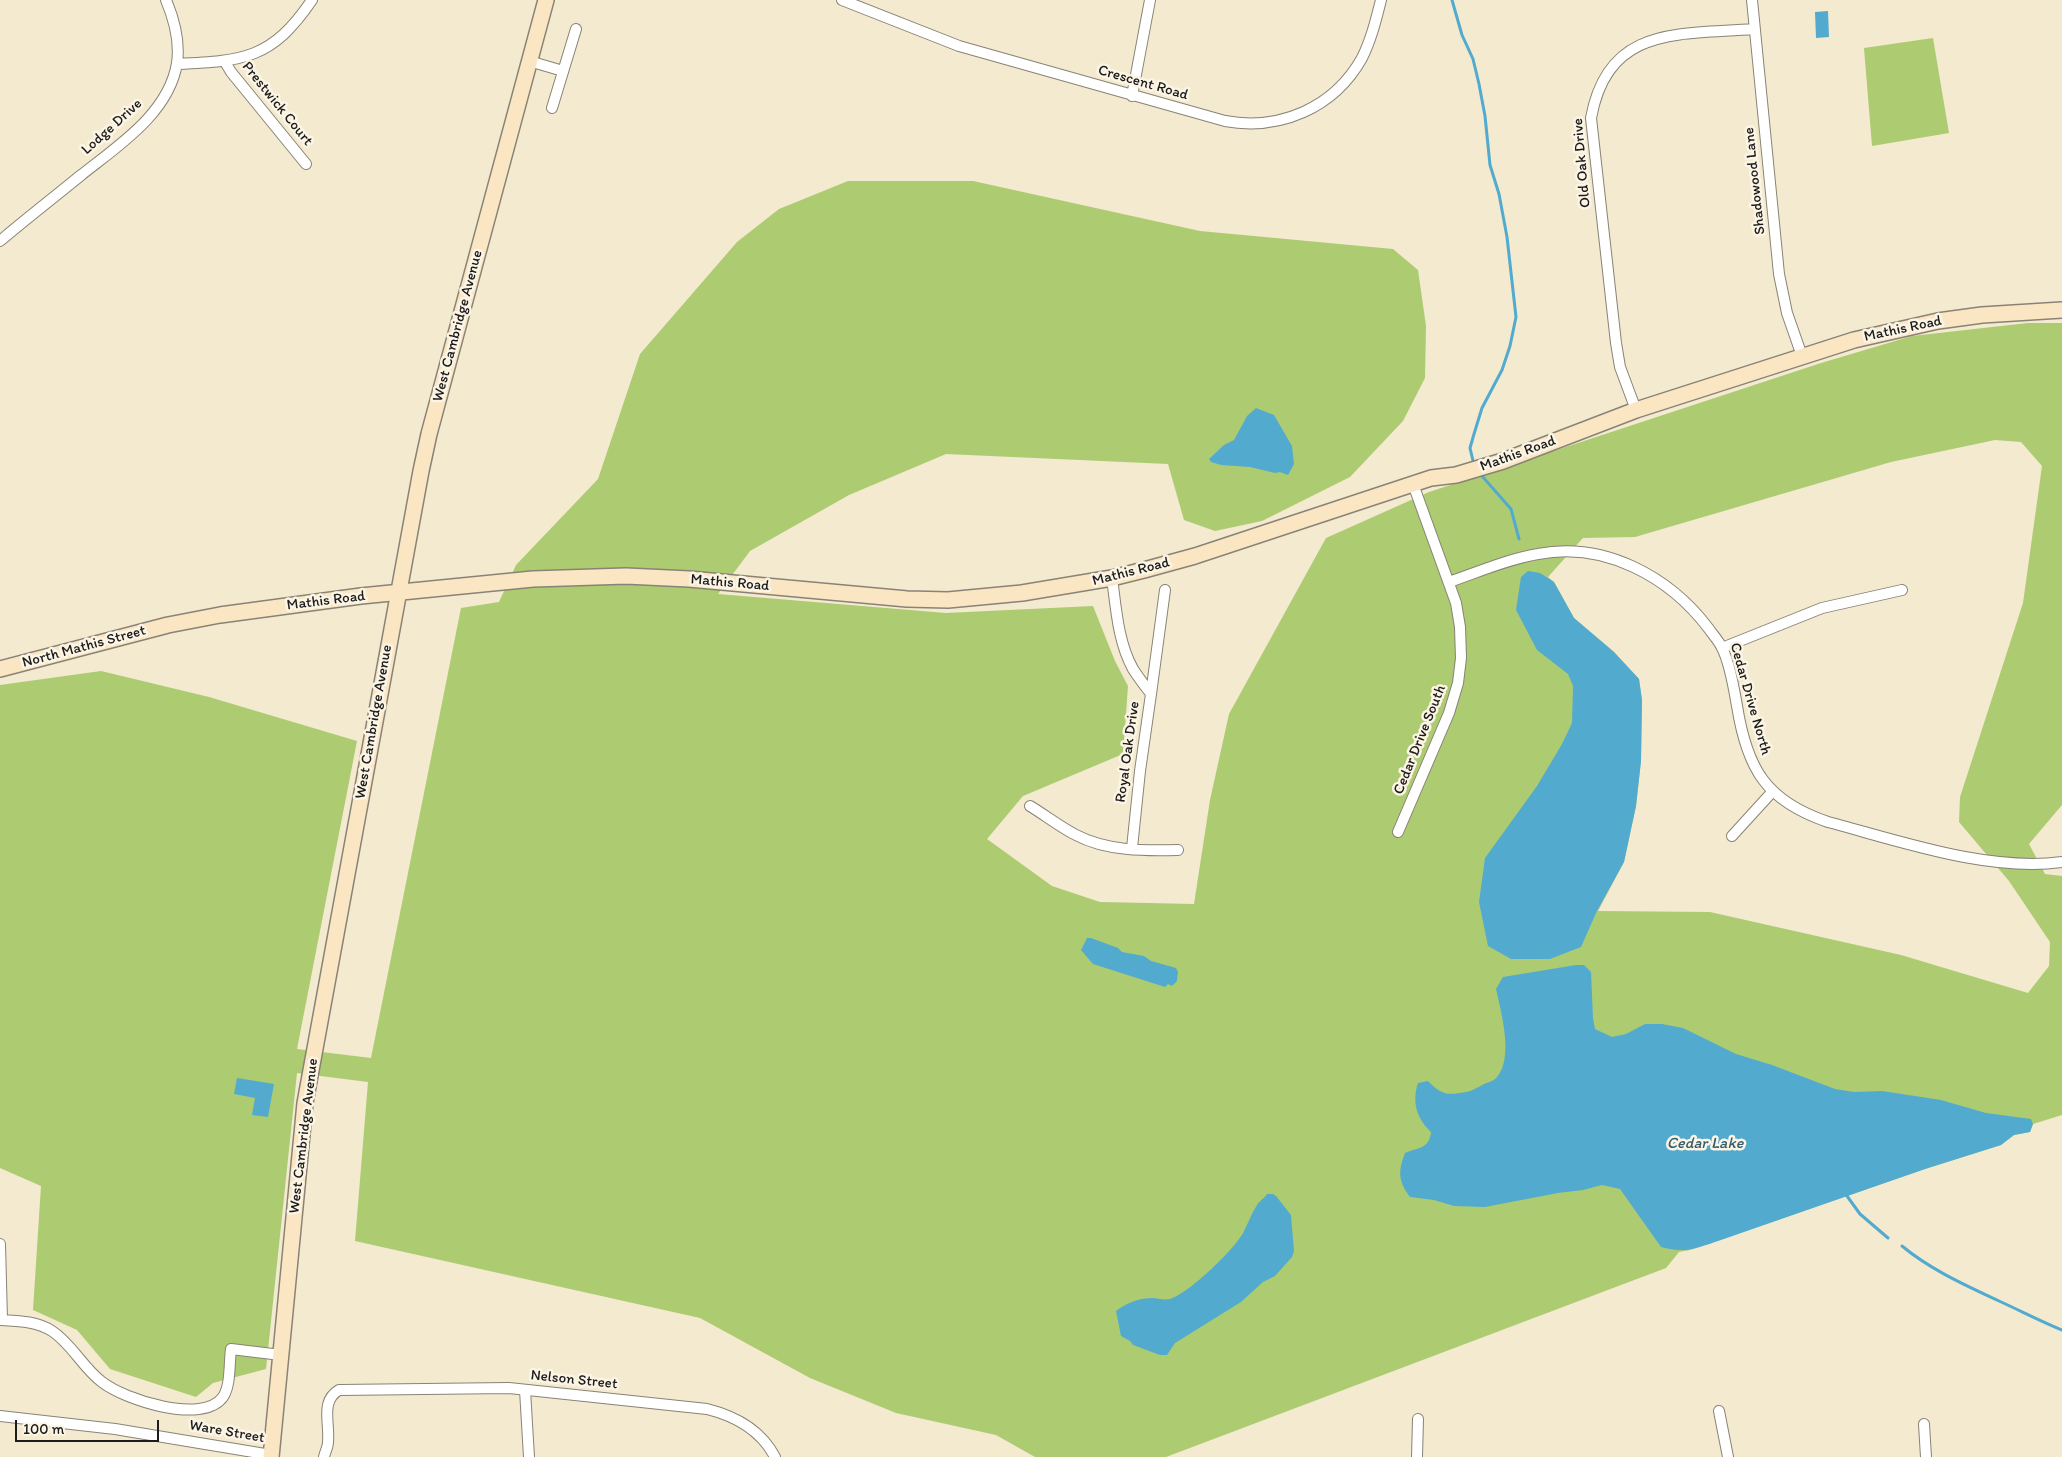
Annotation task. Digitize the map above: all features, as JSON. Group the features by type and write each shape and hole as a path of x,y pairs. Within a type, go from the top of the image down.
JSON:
{"street":[{"name":"Lodge Drive","path":"0,241 144,122 165,94 176,64 176,38 166,0"},
{"path":"176,64 225,62 255,54 276,42 312,0"},
{"name":"West Cambridge Avenue","path":"275,1456 281,1355 305,1103 398,593 429,434 546,0"},
{"name":"Crescent Road","path":"842,0 960,46 1132,96 1235,123 1269,123 1292,118 1328,98 1351,74 1366,49 1381,0"},
{"path":"1132,96 1150,0"},
{"name":"Shadowood Lane","path":"1752,0 1779,274 1787,313 1802,356"},
{"path":"552,108 576,29"},
{"name":"Old Oak Drive","path":"1636,410 1620,367 1616,343 1591,118 1595,98 1605,76 1621,57 1639,45 1660,36 1754,29"},
{"path":"529,61 563,70"},
{"name":"Prestwick Court","path":"225,62 231,72 306,164"},
{"name":"Mathis Road","path":"168,625 220,615 398,593 533,579 626,576 690,579 899,598 948,600 1022,593 1112,578 1195,556 1431,478 1456,476 1503,461 1636,410 1872,335 1938,321 2062,310"},
{"name":"Cedar Drive South","path":"1398,832 1449,713 1458,683 1461,658 1460,628 1456,603 1413,484"},
{"name":"Cedar Drive North","path":"1449,582 1518,558 1539,553 1572,552 1606,557 1642,570 1672,589 1700,618 1722,648 1731,676 1746,750 1762,779 1788,804 1811,816 1957,855 2000,863 2032,864 2062,862"},
{"name":"Royal Oak Drive","path":"1112,578 1121,636 1127,656 1134,671 1150,694 1132,848"},
{"path":"1150,694 1165,590"},
{"path":"1722,648 1822,608 1902,590"},
{"name":"North Mathis Street","path":"0,669 168,625"},
{"path":"1732,836 1773,791"},
{"path":"1030,806 1076,835 1102,844 1132,848 1178,850"},
{"path":"0,1244 1,1320 34,1323 51,1331 65,1342 96,1376 112,1389 132,1397 185,1410 210,1407 223,1396 227,1388 231,1349 281,1355"},
{"name":"Nelson Street","path":"324,1457 328,1442 327,1406 330,1398 339,1390 352,1389 525,1390 696,1407 732,1417 757,1433 767,1443 776,1457"},
{"path":"525,1390 529,1457"},
{"path":"1720,1411 1728,1457"},
{"name":"Ware Street","path":"0,1416 123,1430 275,1456"},
{"path":"1416,1457 1418,1419"},
{"path":"1924,1424 1926,1457"}],"green space":[{"path":"1933,38 1949,133 1872,146 1864,48"},
{"path":"848,181 973,181 1200,231 1393,249 1418,270 1426,326 1425,378 1403,421 1350,477 1262,521 1215,531 1184,520 1168,464 946,454 849,495 750,551 718,594 946,613 1093,606 1115,661 1128,686 1123,754 1023,796 987,839 1052,886 1100,902 1194,904 1210,800 1229,714 1326,538 1429,492 1821,363 1912,336 2028,323 2062,323 2062,805 2029,844 2045,874 2062,876 2062,1115 2033,1124 2030,1132 2014,1135 2001,1145 1925,1169 1690,1250 1679,1252 1666,1268 1166,1457 1035,1457 996,1435 896,1413 810,1378 700,1318 355,1241 368,1082 297,1073 266,1369 213,1383 196,1397 110,1369 77,1330 33,1310 41,1186 0,1168 0,685 101,671 209,697 357,741 297,1049 371,1058 461,608 499,602 516,565 598,479 640,354 737,242 779,209","holes":["1995,440 2021,442 2042,466 2023,603 1960,797 1959,822 2009,881 2050,942 2049,966 2028,993 1901,955 1710,912 1598,911 1624,862 1636,806 1641,761 1642,700 1639,679 1614,652 1574,618 1554,582 1548,577 1583,538 1635,537 1891,462"]}],"water":[{"path":"1828,11 1829,37 1816,38 1815,12"},
{"path":"1256,408 1274,415 1292,446 1294,464 1288,475 1250,467 1221,465 1211,462 1209,459 1224,445 1234,440 1247,416"},
{"path":"1528,571 1540,573 1554,582 1574,618 1614,652 1639,679 1642,700 1641,761 1636,806 1624,862 1597,911 1581,947 1550,959 1511,959 1488,946 1479,902 1485,858 1537,786 1572,723 1573,686 1568,674 1537,650 1516,610 1521,577"},
{"path":"1087,938 1118,948 1122,952 1144,956 1151,961 1176,968 1178,972 1177,981 1172,986 1168,984 1165,987 1093,964 1081,950"},
{"name":"Cedar Lake","path":"1584,965 1591,972 1595,1029 1612,1037 1626,1034 1645,1024 1662,1024 1683,1028 1736,1054 1772,1065 1835,1089 1854,1092 1882,1091 1941,1100 1986,1113 2031,1119 2033,1124 2030,1132 2014,1135 2001,1145 1925,1169 1705,1245 1685,1250 1661,1247 1620,1189 1602,1185 1485,1207 1454,1206 1434,1200 1410,1197 1403,1186 1400,1176 1403,1159 1405,1153 1426,1145 1431,1132 1422,1121 1417,1109 1415,1096 1418,1083 1428,1081 1442,1092 1454,1094 1471,1091 1494,1080 1502,1068 1505,1058 1505,1034 1496,989 1503,977"},
{"path":"237,1078 274,1084 268,1117 252,1115 255,1098 234,1094"},
{"path":"1267,1194 1276,1196 1291,1215 1294,1251 1292,1257 1275,1276 1263,1282 1241,1302 1175,1343 1167,1355 1160,1355 1133,1345 1121,1336 1116,1311 1129,1303 1143,1299 1170,1299 1200,1279 1223,1258 1241,1237 1257,1205"}],"waterway":[{"path":"1452,0 1462,35 1473,59 1479,84 1485,116 1490,165 1499,194 1507,237 1516,317 1510,346 1502,370 1482,408 1470,448 1474,465"},
{"path":"1482,476 1511,509 1519,539"},
{"path":"1847,1196 1860,1214 1888,1238"},
{"path":"1902,1246 1913,1255 1949,1276 2062,1330"}]}
